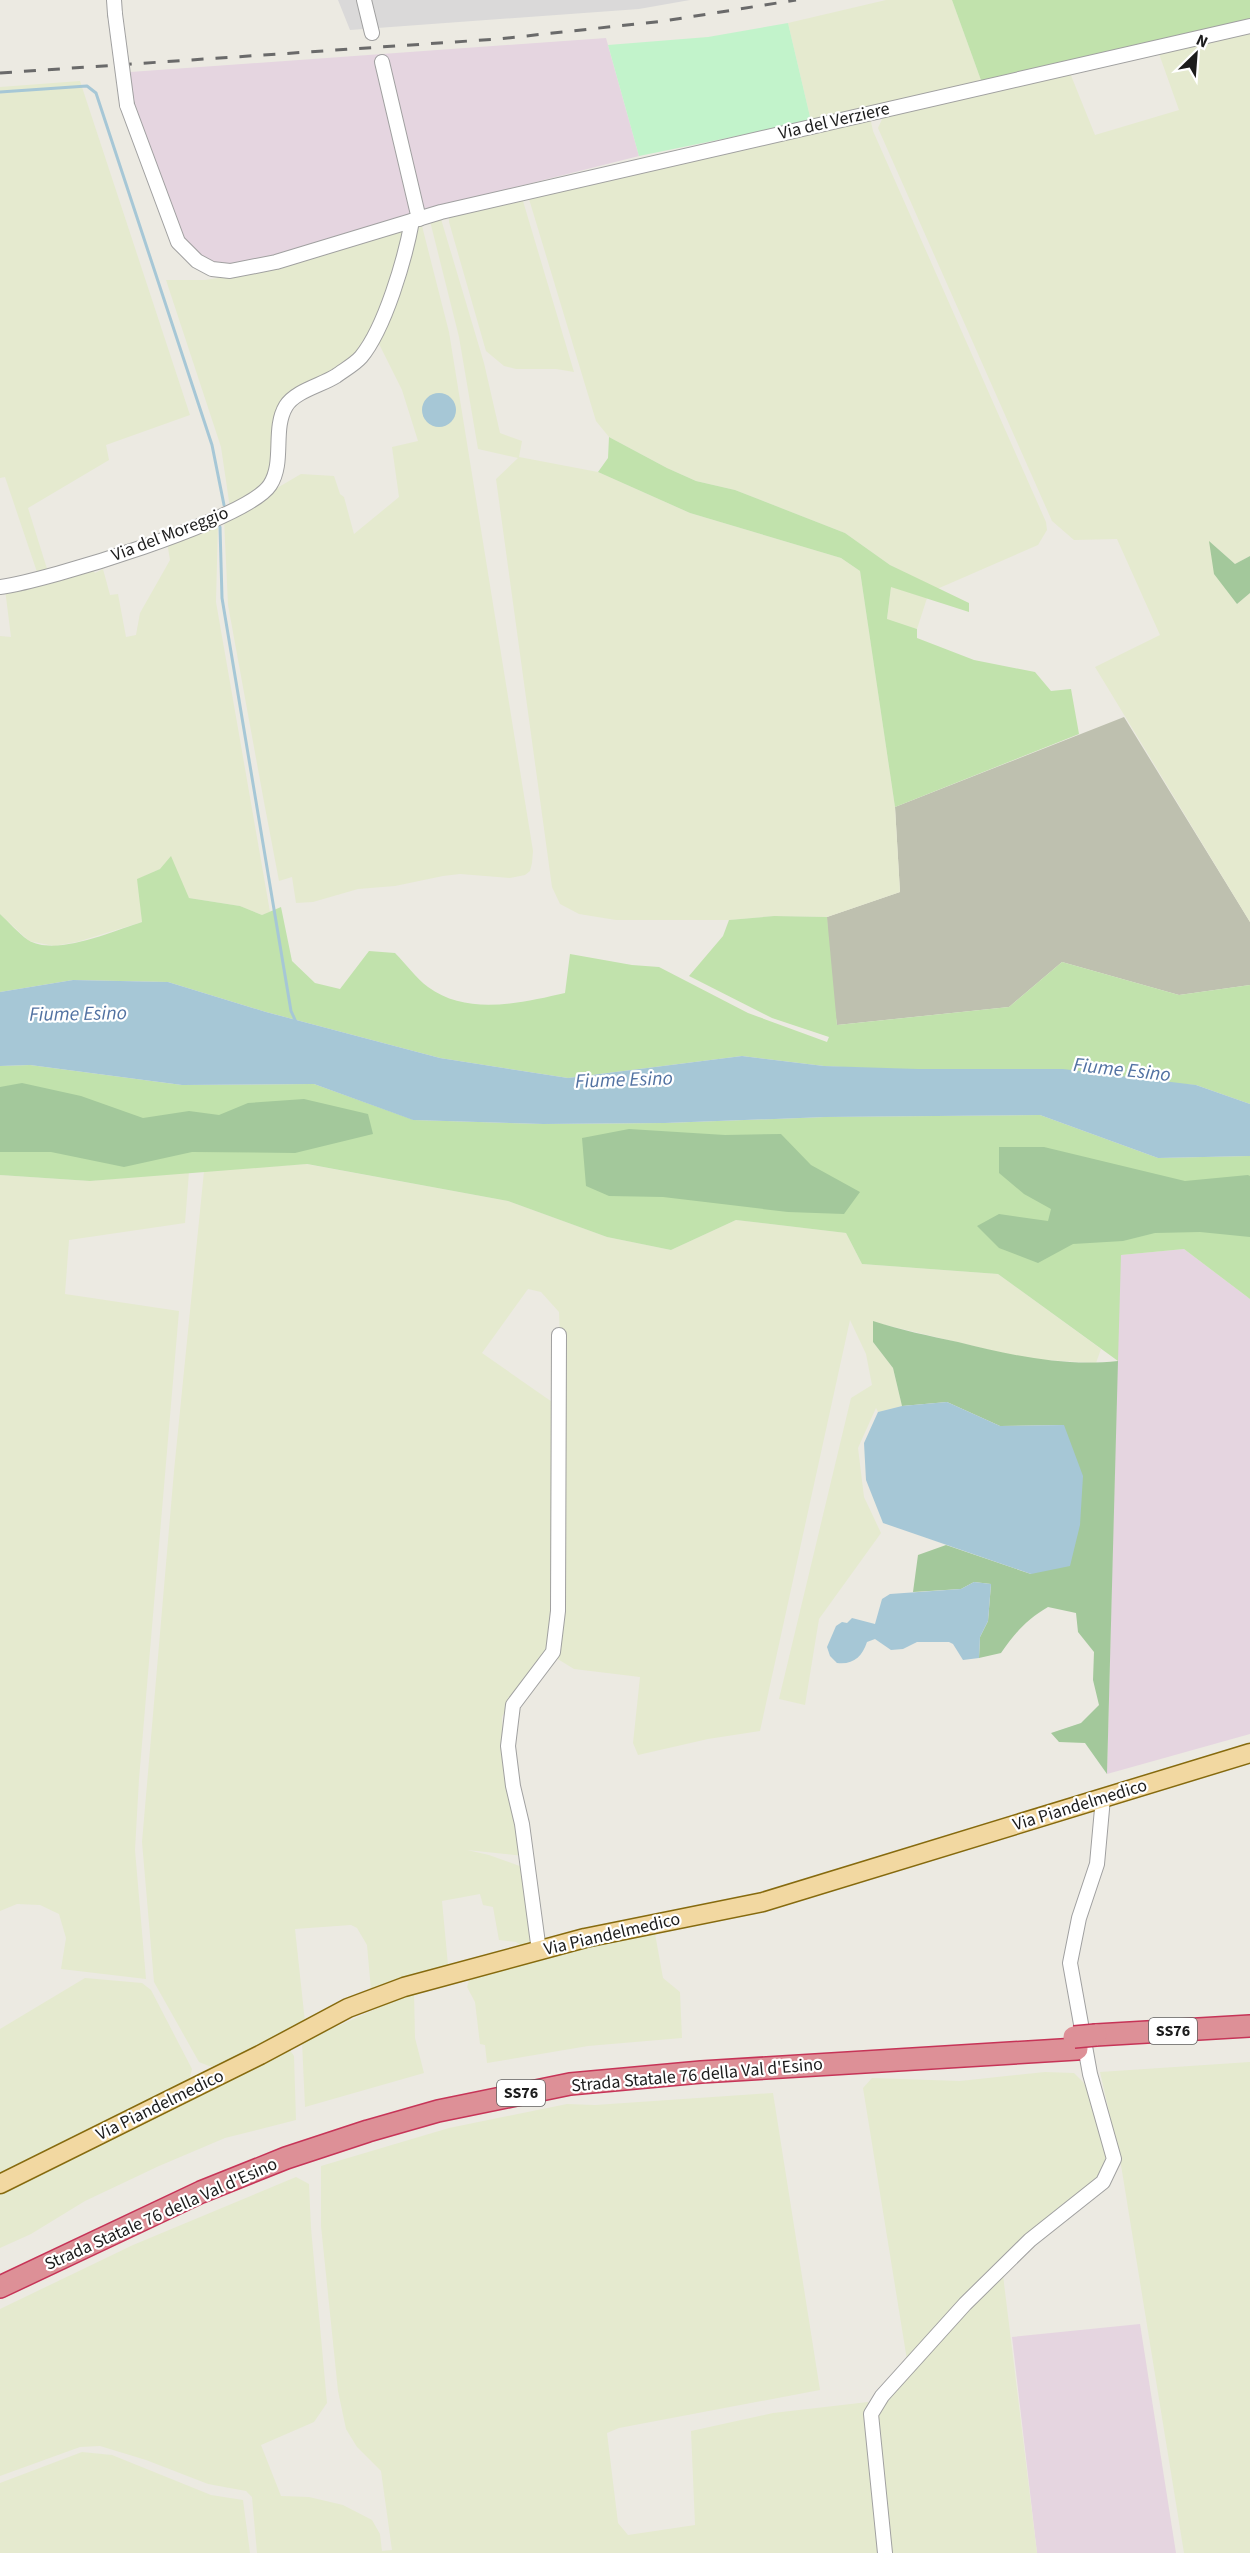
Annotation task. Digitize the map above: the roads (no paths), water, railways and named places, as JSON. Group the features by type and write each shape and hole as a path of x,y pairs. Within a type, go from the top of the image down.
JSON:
{"highway":[{"name":"Strada Statale 76 della Val d'Esino","path":"0,2286 201,2192 286,2158 368,2131 482,2101 570,2084 1076,2043 1250,2026"},
{"name":"Strada Statale 76 della Val d'Esino","path":"1097,2041 1250,2038"},
{"name":"Strada Statale 76 della Val d'Esino","path":"0,2273 197,2180 282,2146 436,2098 568,2072 701,2060 1076,2043"}],"main road":[{"name":"Via Piandelmedico","path":"0,2184 229,2071 348,2008 404,1987 585,1938 763,1902 1250,1753"}],"street":[{"path":"364,0 372,33"},
{"path":"115,7 127,105 178,242 197,261 212,269 230,271 256,267 416,220"},
{"name":"Via del Verziere","path":"416,220 441,212 1250,26"},
{"name":"Via del Moreggio","path":"0,587 35,581 195,528 252,500 269,487 275,474 281,418 286,404 298,395 328,381 360,359 372,342 385,313 416,220 382,62"},
{"path":"539,1951 522,1824 513,1786 508,1746 513,1705 553,1652 556,1631 559,1335"},
{"path":"885,2553 871,2414 882,2396 965,2304 1030,2240 1102,2182 1114,2159 1090,2074 1070,1963 1079,1918 1096,1864 1103,1798"}],"water":[{"path":"439,393 451,398 456,410 451,422 439,427 427,422 422,410 427,398"},
{"name":"Fiume Esino","path":"73,980 168,982 266,1012 440,1058 568,1078 742,1056 824,1066 918,1069 1063,1069 1196,1085 1250,1104 1250,1156 1158,1158 1040,1115 826,1117 665,1123 543,1124 413,1120 314,1084 182,1085 30,1065 0,1066 0,992"},
{"path":"947,1402 1000,1426 1064,1425 1083,1476 1080,1525 1070,1566 1031,1574 883,1523 866,1480 864,1443 878,1412 902,1406"},
{"path":"974,1582 991,1584 988,1621 980,1637 979,1658 963,1660 953,1644 949,1642 917,1642 903,1649 891,1650 875,1639 867,1642 860,1656 848,1663 837,1663 830,1656 827,1647 836,1626 842,1622 847,1623 852,1618 875,1624 882,1599 890,1594 961,1589"}],"waterway":[{"path":"0,92 87,86 96,93 212,445 224,505"},
{"path":"220,527 222,598 291,1011 296,1022"}],"railway":[{"path":"0,73 498,39 664,21 796,0"}]}
